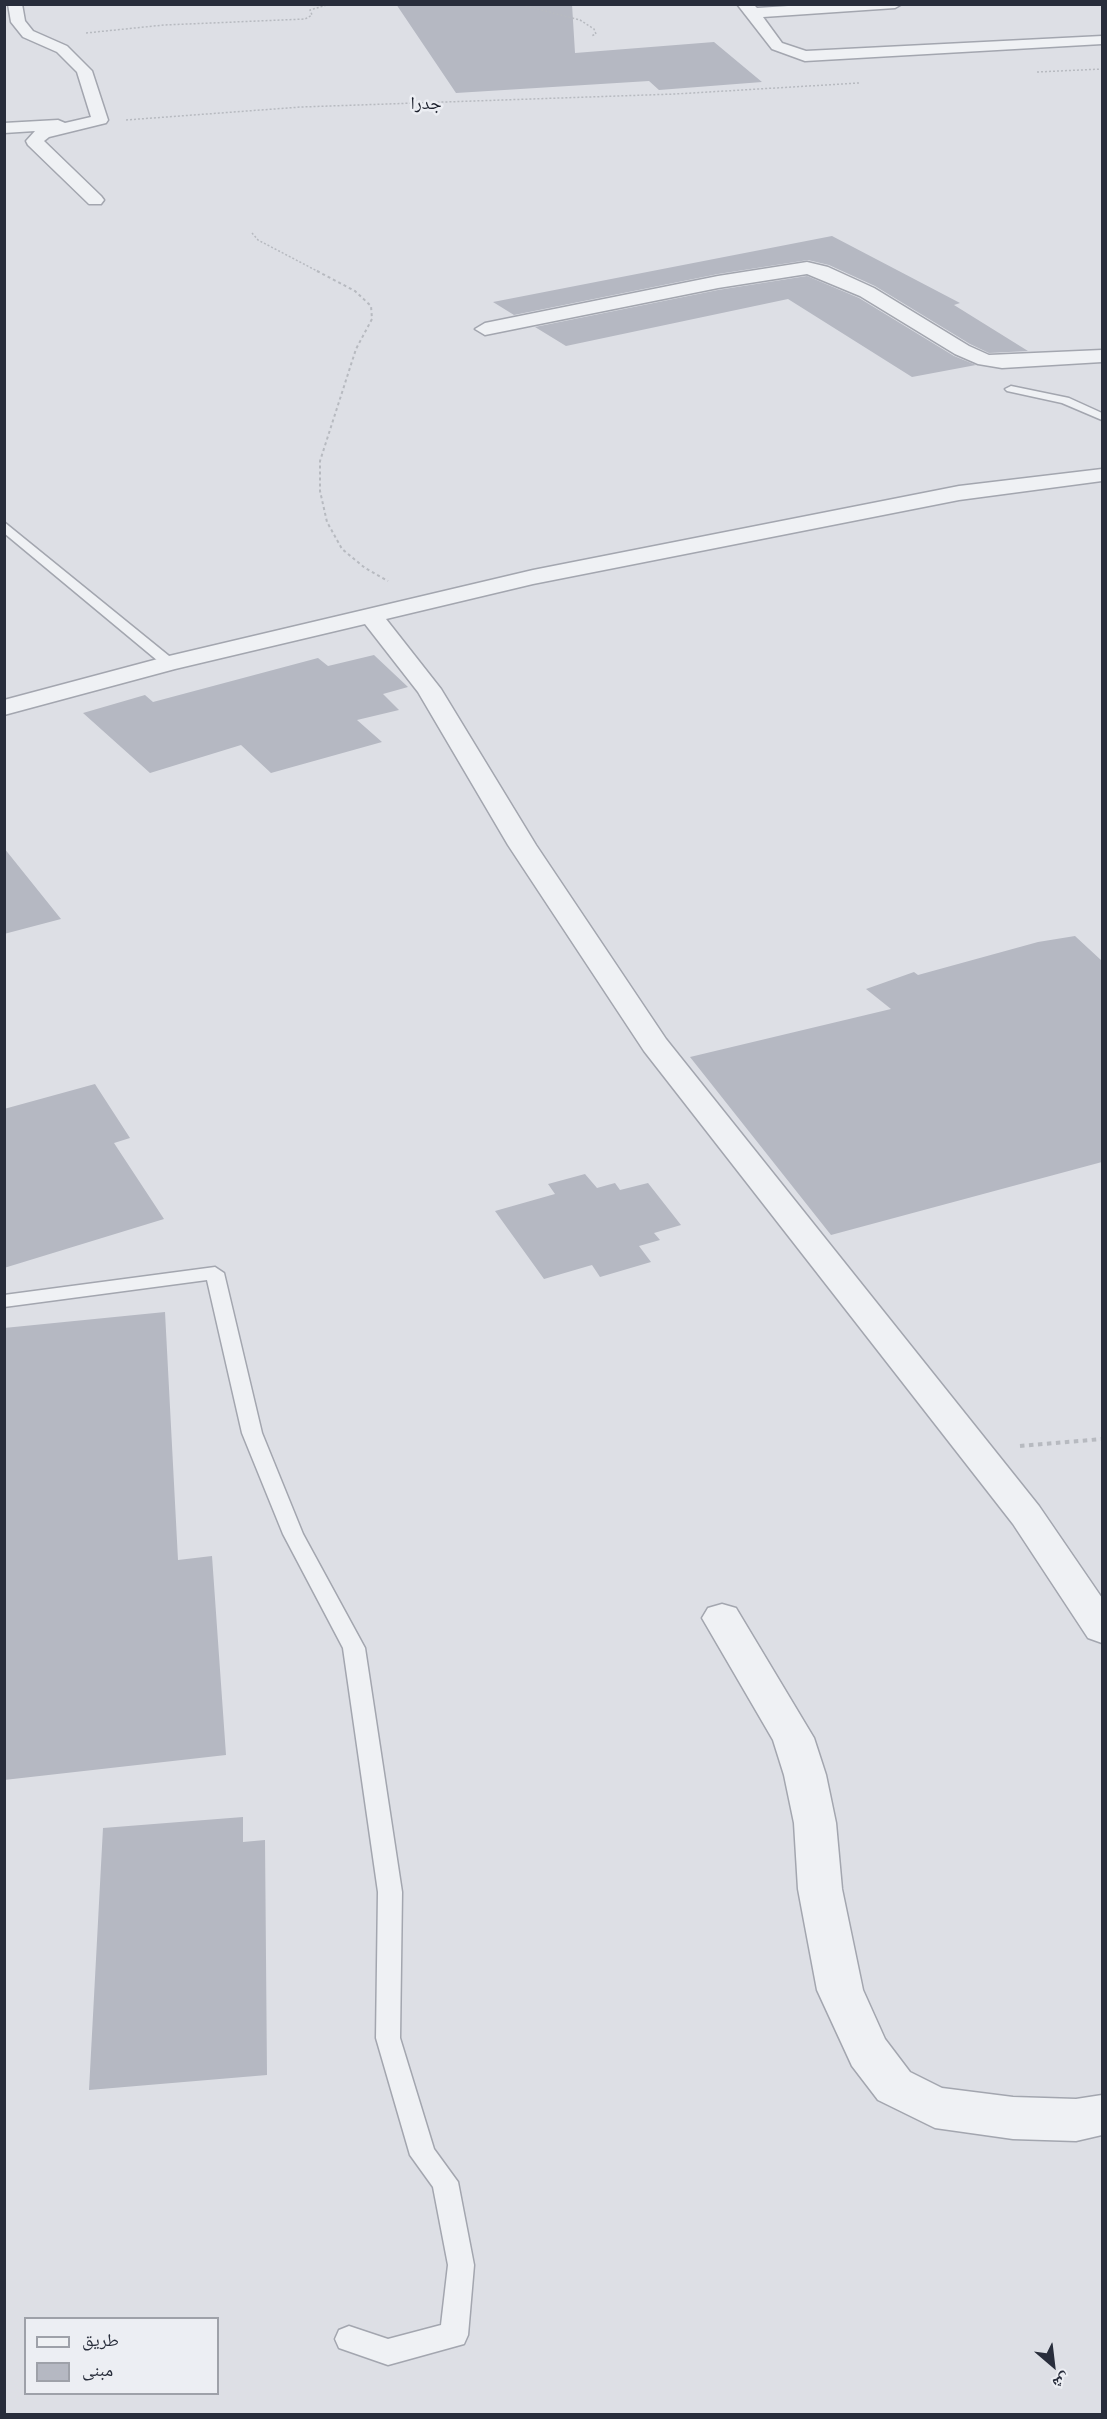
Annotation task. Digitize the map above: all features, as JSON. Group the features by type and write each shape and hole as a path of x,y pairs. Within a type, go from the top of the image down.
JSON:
{"street":[{"path":"15,4 18,22 28,34 62,49 84,70 100,120 43,133 33,141 95,200"},
{"path":"749,9 895,4"},
{"path":"749,9 777,46 805,56 1102,40"},
{"path":"4,128 84,124"},
{"path":"485,329 718,282 807,268 821,271 867,292 962,350 985,360 1002,362 1102,356"},
{"path":"4,708 169,663 440,598 959,493 1102,475"},
{"path":"370,615 429,689 522,845 655,1045 1026,1515 1102,1628"},
{"path":"722,1618 793,1738 805,1775 815,1823 820,1889 840,1990 868,2052 894,2085 935,2108 1013,2118 1076,2120 1102,2115"}],"lane":[{"path":"1011,389 1065,400 1102,417"},
{"path":"4,526 169,663"},
{"path":"4,1301 215,1273 252,1433 293,1534 354,1648 390,1892 388,2038 423,2155 445,2182 461,2265 454,2334 387,2352 349,2339"}],"path":[{"path":"37,39 164,25 305,19 312,15 310,10 315,7 330,4"},
{"path":"518,4 580,20 594,29 596,34 591,36"},
{"path":"1030,73 1102,69"},
{"path":"84,124 301,107 687,93 861,82"},
{"path":"252,233 258,240 355,291 371,306 372,319 356,349 320,461 322,507 334,539 352,559 399,586 440,598"},
{"path":"973,1450 1102,1439"}],"building":[{"path":"396,4 572,4 575,53 714,42 762,82 659,90 649,81 456,93"},
{"path":"832,236 960,303 954,305 1028,351 989,353 970,344 875,286 829,265 808,260 718,274 514,315 493,302"},
{"path":"807,276 859,298 954,356 976,365 912,377 788,299 566,346 535,327 718,290"},
{"path":"374,655 408,687 383,694 399,710 357,720 382,742 271,773 241,745 150,773 83,713 145,695 153,702 318,658 328,666"},
{"path":"4,848 61,919 4,934"},
{"path":"1075,936 1102,961 1102,1162 831,1235 690,1057 891,1009 866,989 914,972 918,975 1038,942"},
{"path":"95,1084 130,1138 114,1143 164,1219 4,1268 4,1109"},
{"path":"585,1174 597,1188 615,1183 620,1190 648,1183 681,1225 654,1233 660,1240 639,1246 651,1262 600,1277 592,1265 544,1279 495,1211 555,1194 548,1184"},
{"path":"165,1312 178,1560 212,1556 226,1755 4,1780 4,1328"},
{"path":"243,1817 243,1842 265,1840 267,2075 89,2090 103,1828"}],"district":[{"name":"جدرا","path":"426,104"}]}
